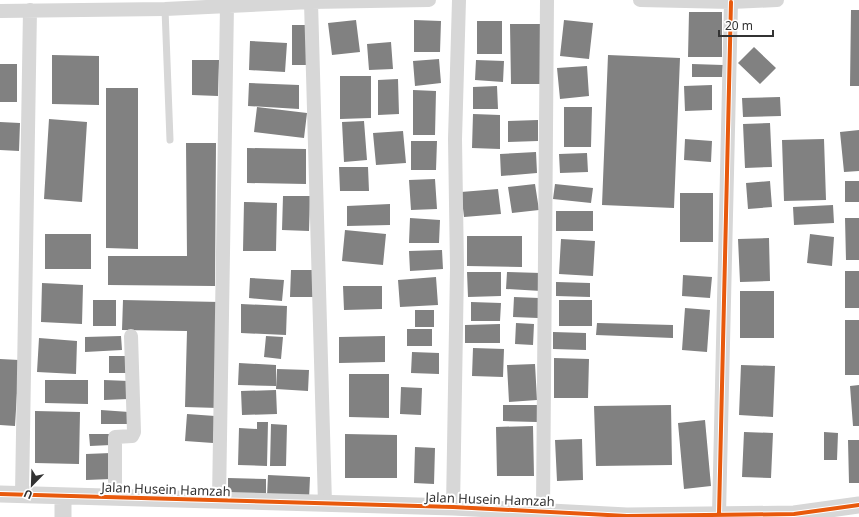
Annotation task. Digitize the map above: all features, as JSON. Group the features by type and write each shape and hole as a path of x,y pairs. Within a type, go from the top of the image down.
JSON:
{"street":[{"path":"0,11 165,9 311,2 429,0"},
{"path":"453,507 457,268 455,139 459,0"},
{"path":"543,511 547,0"},
{"path":"640,0 731,2 777,0"},
{"path":"311,2 325,504"},
{"path":"719,514 731,2"},
{"path":"219,500 227,5"},
{"path":"22,494 30,10"},
{"path":"115,497 115,437 132,436 134,432 131,336"},
{"name":"Jalan Husein Hamzah","path":"0,494 453,507 627,516 794,514 859,505"},
{"path":"63,496 63,517"}],"lane":[{"path":"165,9 170,140"}],"building":[{"path":"851,10 859,10 859,86 850,86"},
{"path":"689,12 722,12 722,57 688,57"},
{"path":"356,20 360,52 332,55 328,23"},
{"path":"414,20 441,21 440,52 414,52"},
{"path":"564,20 593,23 589,59 560,56"},
{"path":"477,21 502,21 502,54 477,54"},
{"path":"510,24 542,24 543,84 511,84"},
{"path":"292,25 311,25 311,65 292,65"},
{"path":"250,41 287,43 285,72 249,70"},
{"path":"391,42 393,69 369,70 367,44"},
{"path":"754,47 776,68 760,84 738,63"},
{"path":"52,55 99,56 99,105 52,104"},
{"path":"608,55 680,58 674,208 602,205"},
{"path":"439,59 441,83 415,86 413,61"},
{"path":"192,60 219,60 218,96 192,95"},
{"path":"476,60 504,61 503,82 475,80"},
{"path":"0,64 17,64 17,102 0,102"},
{"path":"692,64 723,65 722,77 692,77"},
{"path":"587,66 589,96 560,99 557,68"},
{"path":"340,76 371,76 371,118 340,119"},
{"path":"398,79 399,114 378,115 378,80"},
{"path":"249,83 299,85 299,109 248,106"},
{"path":"712,85 712,110 685,111 684,86"},
{"path":"497,86 498,109 473,109 473,87"},
{"path":"106,88 138,88 138,249 106,248"},
{"path":"413,90 436,91 435,135 413,135"},
{"path":"780,97 781,116 743,117 742,98"},
{"path":"257,107 307,113 304,138 254,132"},
{"path":"564,107 592,107 591,147 564,147"},
{"path":"473,114 500,115 500,149 472,148"},
{"path":"49,119 87,122 82,202 44,199"},
{"path":"538,120 538,141 508,142 508,121"},
{"path":"364,121 367,160 344,162 342,122"},
{"path":"0,122 20,123 19,151 0,150"},
{"path":"770,123 772,167 745,168 743,124"},
{"path":"859,130 859,171 844,172 840,132"},
{"path":"403,131 406,163 376,165 373,133"},
{"path":"685,139 712,141 711,162 684,160"},
{"path":"824,139 826,200 784,201 782,140"},
{"path":"411,141 437,141 436,170 411,170"},
{"path":"186,143 216,143 215,286 108,285 108,256 187,256"},
{"path":"247,148 306,149 306,184 247,183"},
{"path":"536,152 537,173 501,176 500,154"},
{"path":"587,153 588,172 560,173 559,154"},
{"path":"339,167 368,167 369,191 340,191"},
{"path":"435,179 437,209 411,210 409,180"},
{"path":"770,181 772,207 748,209 746,183"},
{"path":"845,181 859,181 859,202 845,202"},
{"path":"535,184 539,210 512,213 508,187"},
{"path":"555,184 593,188 591,203 553,199"},
{"path":"498,189 501,214 464,217 461,192"},
{"path":"680,193 713,193 713,242 680,242"},
{"path":"283,196 310,196 309,231 282,230"},
{"path":"244,202 277,203 276,251 243,251"},
{"path":"390,204 390,225 347,226 347,206"},
{"path":"833,205 834,223 794,225 793,207"},
{"path":"556,211 593,211 593,231 556,231"},
{"path":"410,218 440,220 439,243 409,243"},
{"path":"845,218 859,218 859,260 846,260"},
{"path":"345,230 386,234 383,265 342,261"},
{"path":"45,234 91,234 91,269 45,269"},
{"path":"810,234 834,237 832,266 807,263"},
{"path":"467,236 522,236 522,267 467,266"},
{"path":"769,238 770,281 740,282 738,239"},
{"path":"561,239 595,241 593,276 559,274"},
{"path":"442,250 443,269 410,271 409,251"},
{"path":"291,270 313,270 313,297 290,297"},
{"path":"845,271 859,271 859,308 845,308"},
{"path":"467,272 501,272 501,296 468,297"},
{"path":"507,272 541,273 541,291 506,289"},
{"path":"683,275 712,277 710,298 682,296"},
{"path":"436,277 438,305 400,307 398,280"},
{"path":"250,278 284,280 282,301 249,298"},
{"path":"556,282 590,283 590,297 556,296"},
{"path":"42,283 83,285 82,324 41,322"},
{"path":"343,286 382,286 382,309 344,310"},
{"path":"740,291 774,291 774,338 740,338"},
{"path":"514,297 539,298 538,318 513,317"},
{"path":"93,300 116,300 116,326 93,326"},
{"path":"123,300 220,302 218,408 185,407 187,331 122,330"},
{"path":"559,300 592,300 592,326 559,326"},
{"path":"471,302 501,303 500,321 471,321"},
{"path":"241,304 287,306 286,335 241,333"},
{"path":"685,308 710,310 707,352 682,350"},
{"path":"415,310 434,310 434,327 415,327"},
{"path":"845,320 859,320 859,375 845,375"},
{"path":"516,323 534,324 533,345 515,344"},
{"path":"597,323 673,325 673,338 596,335"},
{"path":"500,324 500,343 465,343 465,325"},
{"path":"407,329 432,329 432,346 407,346"},
{"path":"553,332 586,333 586,350 553,349"},
{"path":"121,336 122,350 85,352 85,337"},
{"path":"266,336 283,337 281,359 264,357"},
{"path":"385,336 385,362 339,363 339,337"},
{"path":"39,338 77,341 76,374 37,372"},
{"path":"473,348 504,349 503,377 472,376"},
{"path":"412,352 439,353 439,374 411,373"},
{"path":"109,356 129,356 129,373 109,373"},
{"path":"554,358 589,359 588,398 554,398"},
{"path":"0,359 19,360 15,426 0,425"},
{"path":"239,363 276,365 276,386 238,385"},
{"path":"535,364 537,400 509,402 507,365"},
{"path":"741,365 775,366 773,417 739,415"},
{"path":"277,369 309,370 308,391 276,389"},
{"path":"349,374 389,374 389,418 349,417"},
{"path":"45,380 88,380 88,404 45,403"},
{"path":"104,380 129,381 128,399 104,400"},
{"path":"859,385 859,426 853,426 850,386"},
{"path":"401,387 422,388 421,415 400,414"},
{"path":"276,390 277,414 242,415 241,391"},
{"path":"503,405 538,405 537,422 503,421"},
{"path":"671,405 672,465 596,466 594,406"},
{"path":"101,410 129,412 130,424 101,424"},
{"path":"35,411 80,412 79,464 35,463"},
{"path":"187,414 215,416 213,443 185,441"},
{"path":"705,420 711,486 684,489 678,423"},
{"path":"257,422 268,422 267,466 238,465 239,428 257,429"},
{"path":"271,424 287,425 286,466 270,466"},
{"path":"533,426 534,476 497,476 496,427"},
{"path":"744,432 773,433 771,478 742,477"},
{"path":"824,432 838,433 837,460 824,460"},
{"path":"89,434 112,434 111,445 90,446"},
{"path":"345,434 397,435 397,478 345,478"},
{"path":"582,439 583,480 557,481 555,440"},
{"path":"848,440 859,440 859,483 849,483"},
{"path":"415,447 435,448 434,484 414,483"},
{"path":"111,453 111,479 86,480 86,454"},
{"path":"268,475 310,477 309,499 267,497"},
{"path":"228,478 266,479 266,498 228,498"}],"cycle path":[{"path":"719,514 731,2"},
{"path":"0,494 453,507 627,516 794,514 859,505"}]}
